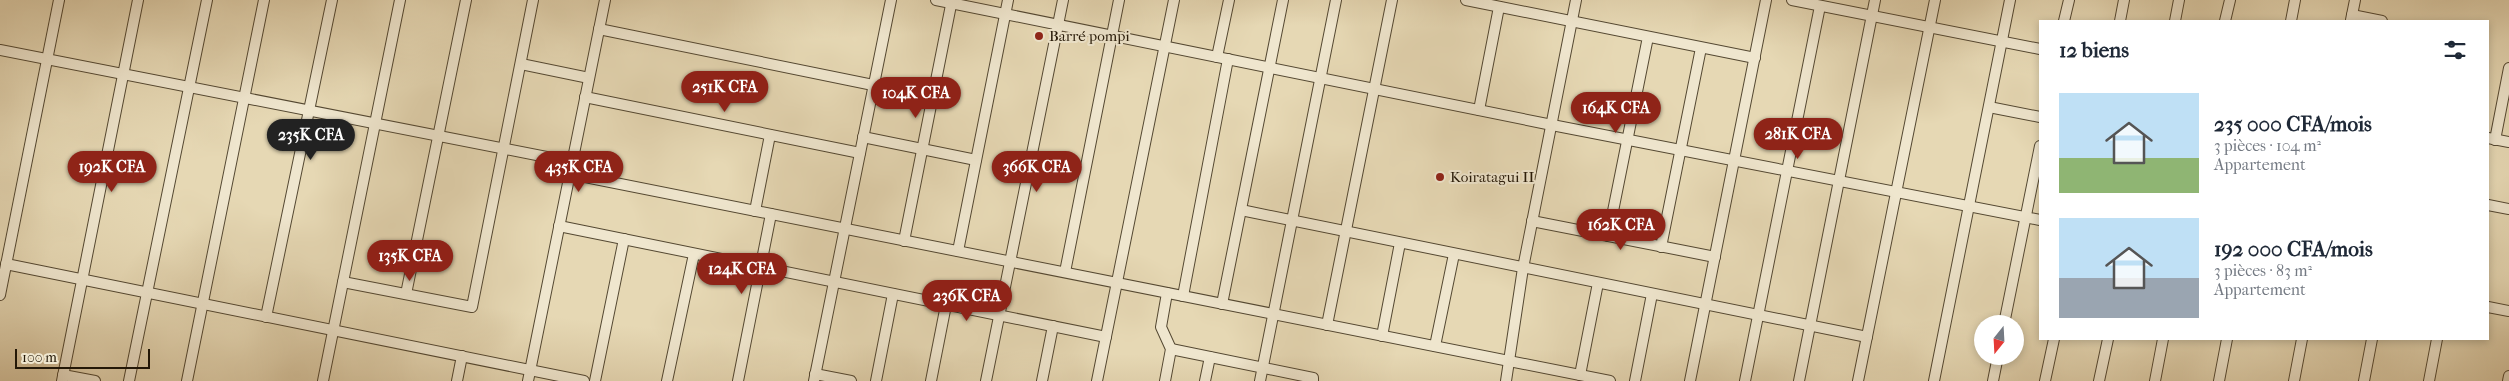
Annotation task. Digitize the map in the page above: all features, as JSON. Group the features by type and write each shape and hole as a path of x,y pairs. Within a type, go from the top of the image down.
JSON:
{"street":[{"path":"0,295 59,0"},
{"path":"95,381 63,378 138,0"},
{"path":"129,381 207,0"},
{"path":"187,381 264,0"},
{"path":"266,317 332,0"},
{"path":"323,381 400,0"},
{"path":"406,294 466,0"},
{"path":"343,282 472,308 533,0"},
{"path":"528,381 605,0"},
{"path":"851,381 815,377 890,0"},
{"path":"936,0 1552,125 2039,220"},
{"path":"958,251 1008,0"},
{"path":"986,381 1063,0"},
{"path":"1064,272 1119,0"},
{"path":"1097,381 1174,0"},
{"path":"1183,296 1222,58 1229,0"},
{"path":"1222,304 1283,0"},
{"path":"1260,381 1336,0"},
{"path":"1327,325 1392,0"},
{"path":"1466,0 1755,58"},
{"path":"1506,381 1523,268 1576,0"},
{"path":"1690,381 1766,0"},
{"path":"1792,0 2039,49"},
{"path":"1798,381 1875,0"},
{"path":"1858,381 1935,0"},
{"path":"1934,381 2010,0"},
{"path":"2064,20 2069,0"},
{"path":"2120,20 2124,0"},
{"path":"2175,20 2179,0"},
{"path":"2226,20 2230,0"},
{"path":"2291,20 2293,0"},
{"path":"2355,0 2352,18 2372,20"},
{"path":"904,241 952,2"},
{"path":"1744,381 1820,6"},
{"path":"1479,110 1499,7"},
{"path":"599,29 874,85"},
{"path":"1608,236 1648,37"},
{"path":"1661,247 1701,48"},
{"path":"0,50 572,162"},
{"path":"520,64 589,78"},
{"path":"2509,68 2491,139 2509,142"},
{"path":"585,97 860,153"},
{"path":"1989,107 2039,117"},
{"path":"755,211 770,135"},
{"path":"863,137 976,160"},
{"path":"2006,315 2039,151"},
{"path":"570,174 1610,381"},
{"path":"2489,205 2509,209"},
{"path":"1241,210 1867,337"},
{"path":"738,381 771,214"},
{"path":"1532,221 1715,258"},
{"path":"559,226 1106,337"},
{"path":"596,381 624,239"},
{"path":"1382,336 1400,243"},
{"path":"667,381 694,254"},
{"path":"1435,346 1454,254"},
{"path":"6,264 584,381"},
{"path":"1580,375 1598,283"},
{"path":"1164,381 1171,349 1161,327 1167,293"},
{"path":"876,381 893,294"},
{"path":"1635,381 1652,294"},
{"path":"931,381 946,305"},
{"path":"2489,307 2509,312"},
{"path":"1042,381 1053,326"},
{"path":"2045,381 2054,340"},
{"path":"2099,381 2108,340"},
{"path":"2155,381 2163,340"},
{"path":"2219,381 2227,340"},
{"path":"2294,381 2302,340"},
{"path":"2364,381 2372,340"},
{"path":"2429,381 2437,340"},
{"path":"1171,349 1314,378 1313,381"},
{"path":"457,381 462,356"},
{"path":"1205,381 1210,357"},
{"path":"1993,381 1996,365"},
{"path":"2508,381 2509,376"}],"place":[{"name":"Barré pompi","path":"1039,36"},
{"name":"Koiratagui II","path":"1440,177"}]}
